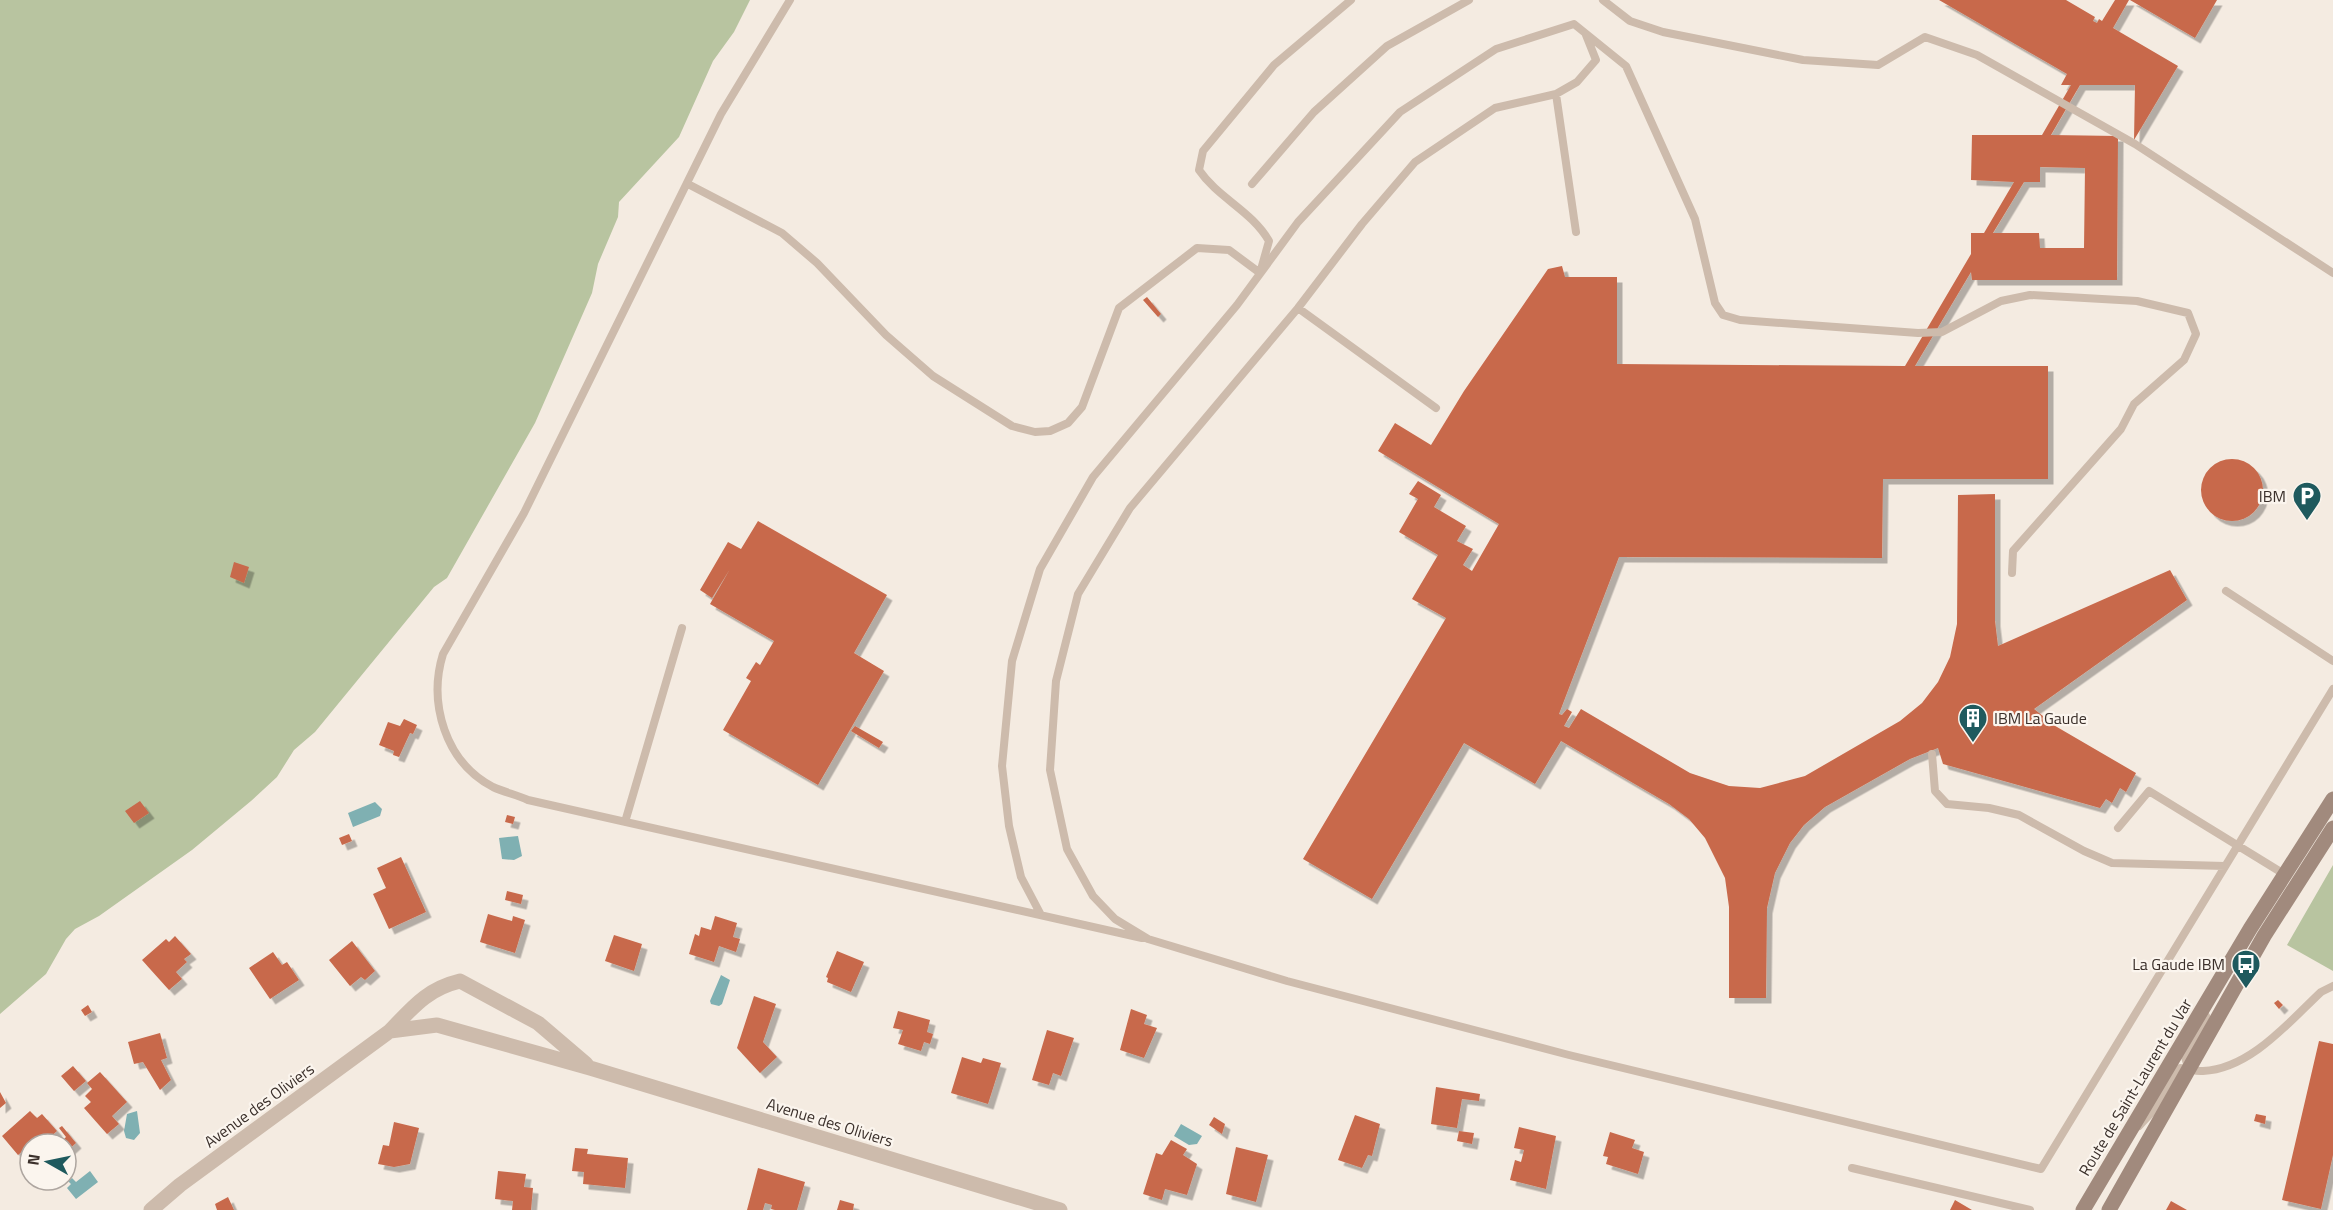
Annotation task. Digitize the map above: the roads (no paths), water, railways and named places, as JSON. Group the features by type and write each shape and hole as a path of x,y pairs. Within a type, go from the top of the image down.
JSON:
{"main road":[{"name":"Route de Saint-Laurent du Var","path":"2083,1210 2284,874 2333,799"},
{"path":"2109,1210 2264,936 2333,828"}],"street":[{"name":"Avenue des Oliviers","path":"151,1210 180,1185 390,1031 417,1003 438,986 460,981 538,1023 590,1068"},
{"name":"Avenue des Oliviers","path":"390,1031 437,1025 590,1068 1060,1210"}],"lane":[{"path":"790,0 721,114 524,513 443,654 437,675 442,725 453,750 472,771 492,786 528,800 1148,939 1287,981 1569,1055 2041,1169 2333,689"},
{"path":"1260,273 1269,241 1260,225 1208,183 1199,170 1203,151 1274,65 1351,0"},
{"path":"1252,184 1314,112 1387,46 1470,0"},
{"path":"1603,0 1630,21 1663,32 1803,60 1878,65 1925,37 1977,55 2135,144 2333,273"},
{"path":"1041,915 1021,877 1009,826 1002,766 1012,661 1040,569 1093,477 1260,273 1298,222 1400,112 1496,49 1574,24 1626,66 1695,219 1715,303 1723,315 1740,320 1918,333 1942,332 2001,301 2030,295 2137,301 2188,313 2196,334 2184,360 2134,404 2121,429 2013,551 2012,573"},
{"path":"1148,939 1115,919 1093,896 1067,849 1050,770 1056,681 1078,594 1130,508 1298,308 1362,224 1415,162 1494,108 1556,94 1577,82 1596,60 1586,36"},
{"path":"1556,94 1576,232"},
{"path":"688,184 782,233 817,263 886,335 933,376 1012,426 1035,432 1050,431 1068,423 1082,407 1119,308 1197,248 1229,250 1260,273"},
{"path":"1298,308 1437,408"},
{"path":"2226,591 2333,661"},
{"path":"625,822 682,628"},
{"path":"1932,754 1935,791 1947,804 1989,808 2019,815 2084,851 2112,863 2225,866"},
{"path":"2118,828 2149,791 2284,874"},
{"path":"2131,1132 2153,1111 2180,1068 2204,1071 2234,1063 2256,1050 2321,992 2333,986"},
{"path":"2190,1068 2185,1063 2185,1057 2208,1011 2211,995"},
{"path":"1852,1168 2030,1210"}],"water":[{"path":"375,802 382,809 380,816 353,827 348,813"},
{"path":"518,836 522,856 514,860 502,859 499,838"},
{"path":"721,975 730,980 722,1004 719,1006 711,1004 710,1001"},
{"path":"137,1111 140,1133 134,1140 126,1138 124,1131 127,1114"},
{"path":"1181,1124 1202,1136 1197,1144 1189,1145 1174,1136"},
{"path":"90,1171 98,1182 76,1199 70,1192 78,1192 78,1180"}],"place":[{"name":"IBM","path":"2307,522"},
{"name":"IBM La Gaude","path":"1973,744"},
{"name":"La Gaude IBM","path":"2246,990"}]}
